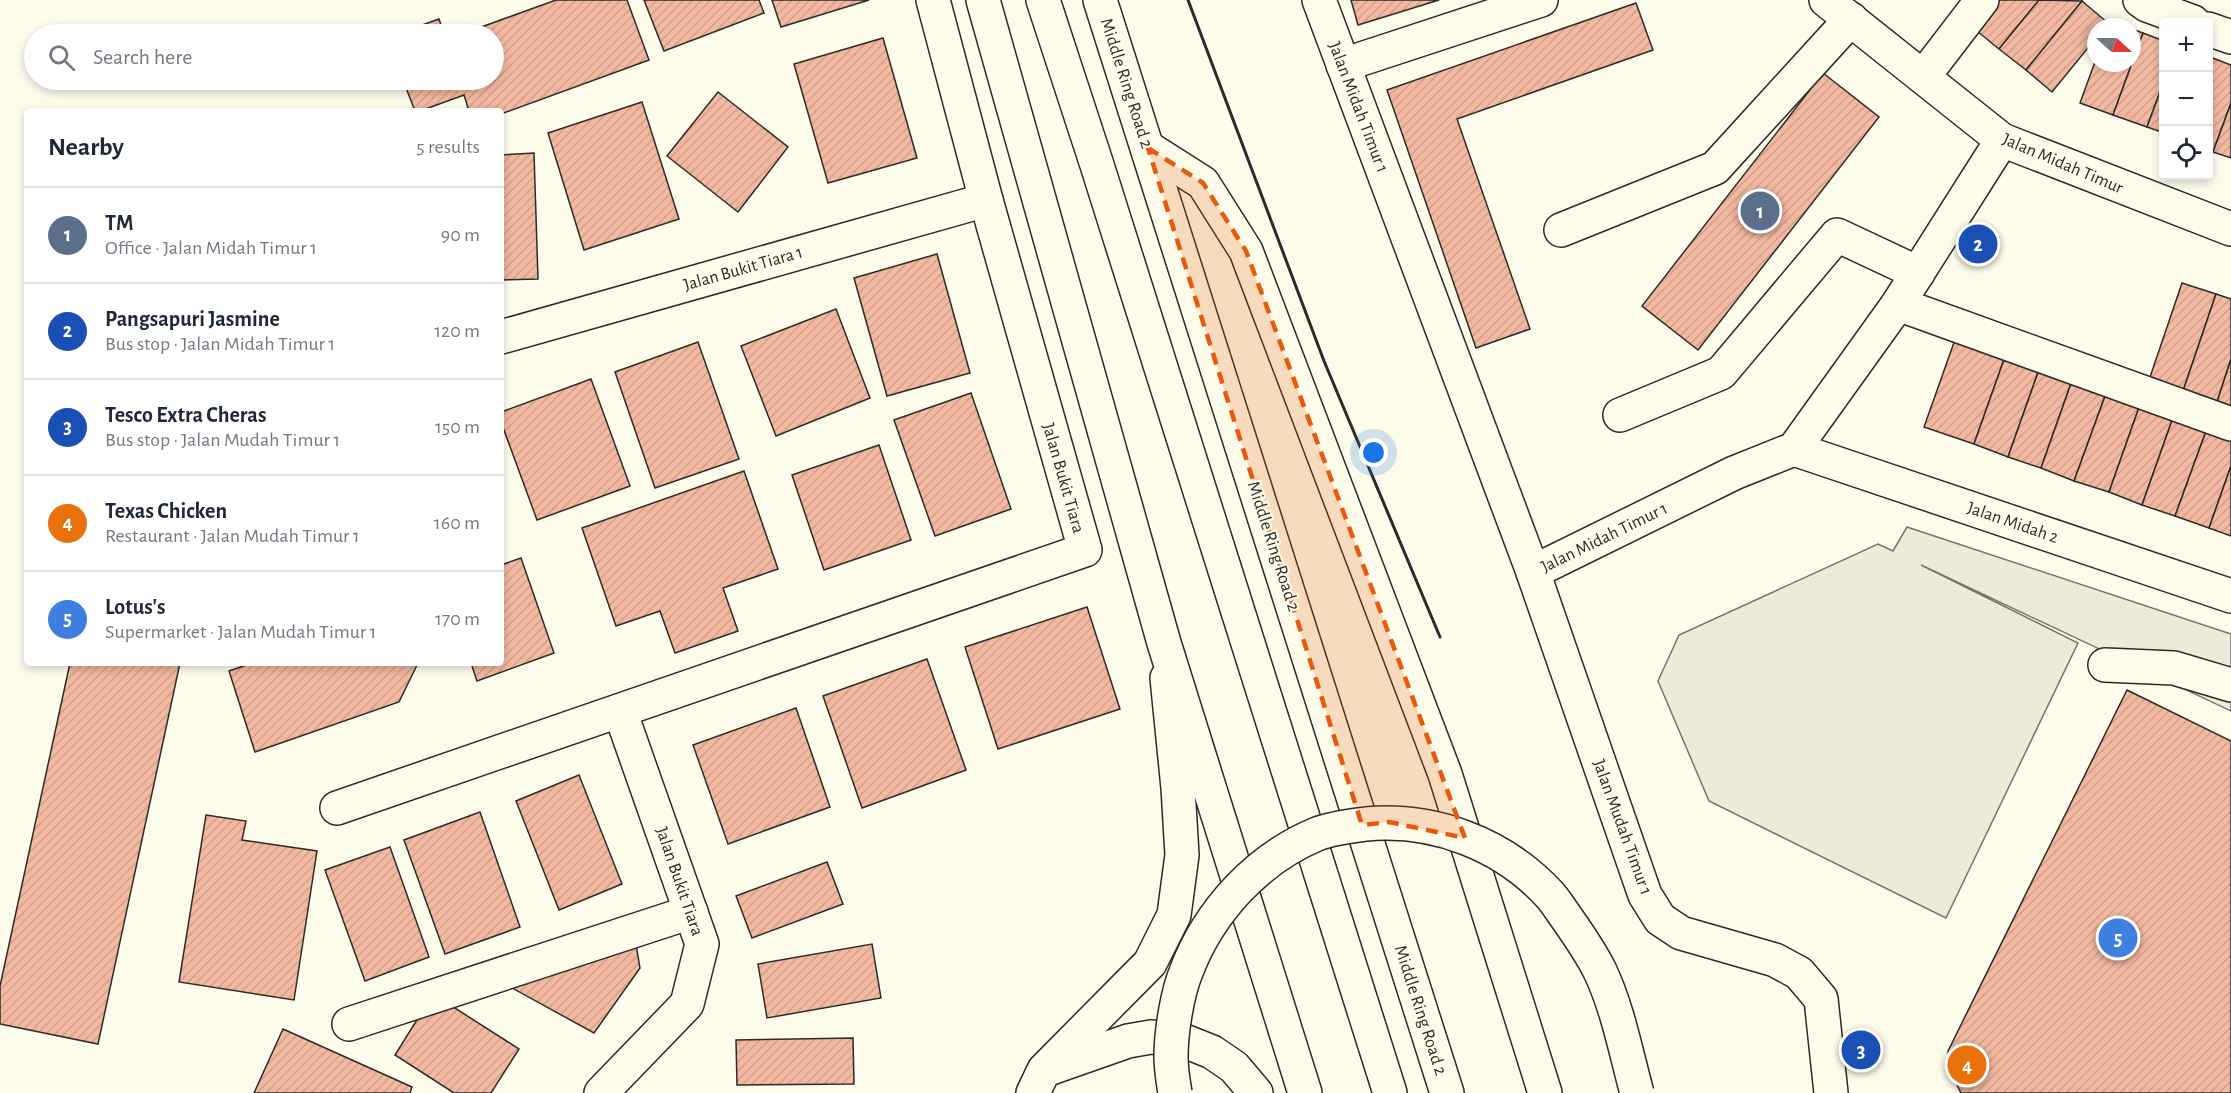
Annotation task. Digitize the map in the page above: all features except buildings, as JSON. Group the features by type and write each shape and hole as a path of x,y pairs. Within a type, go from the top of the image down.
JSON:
{"main road":[{"name":"Jalan Bukit Tiara","path":"337,808 1085,550 986,200 933,0"},
{"path":"983,0 1164,643 1305,1093"},
{"path":"1043,0 1390,1093"},
{"name":"Middle Ring Road 2","path":"1100,0 1447,1093"},
{"name":"Jalan Midah Timur 1","path":"1319,0 1533,572 1734,473 1794,449"},
{"path":"1343,64 1481,10 1541,0"},
{"path":"1923,76 1982,0"},
{"path":"2140,0 2147,5 2182,18"},
{"path":"1561,230 1715,168 1839,9"},
{"name":"Jalan Midah Timur","path":"1839,9 2002,140 2231,229"},
{"path":"2213,30 2231,37"},
{"path":"1794,449 1898,304 2002,140"},
{"path":"1148,148 1203,183 1246,252 1445,774 1545,1093"},
{"name":"Jalan Bukit Tiara 1","path":"504,336 986,200"},
{"path":"1620,415 1721,373 1837,236 1918,273"},
{"path":"1898,304 2231,424"},
{"name":"Jalan Midah 2","path":"1794,449 2231,596"},
{"name":"Jalan Mudah Timur 1","path":"1533,572 1645,895 1660,919 1681,933 1775,960 1799,973 1821,999 1831,1093"},
{"path":"1038,1082 1150,963 1174,915 1182,855 1164,643"},
{"path":"2105,665 2174,669 2231,685"},
{"name":"Jalan Bukit Tiara","path":"601,1093 687,1004 702,944 620,711"},
{"path":"1175,1093 1171,1056 1185,973 1202,938 1222,907 1255,871 1282,852 1319,833 1354,825 1389,822 1449,831 1487,847 1520,867 1551,896 1575,929 1600,972 1620,1027 1637,1093"},
{"path":"349,1024 691,912"},
{"path":"1038,1082 1128,1041 1151,1037 1182,1040 1212,1052 1234,1067 1256,1093"}],"highlighted area":[{"path":"1148,148 1203,183 1246,251 1465,838 1389,822 1362,825"}],"shaded area":[{"path":"1907,527 2231,634 2231,711 1921,565 2078,643 1946,918 1709,801 1658,681 1679,635 1878,544 1893,551"}],"wall":[{"path":"1188,0 1324,361 1440,637"}],"place":[{"name":"TM","path":"1760,211"},
{"name":"Pangsapuri Jasmine","path":"1978,244"},
{"name":"Lotus's","path":"2118,938"},
{"name":"Tesco Extra Cheras","path":"1861,1050"},
{"name":"Texas Chicken","path":"1967,1065"}]}
